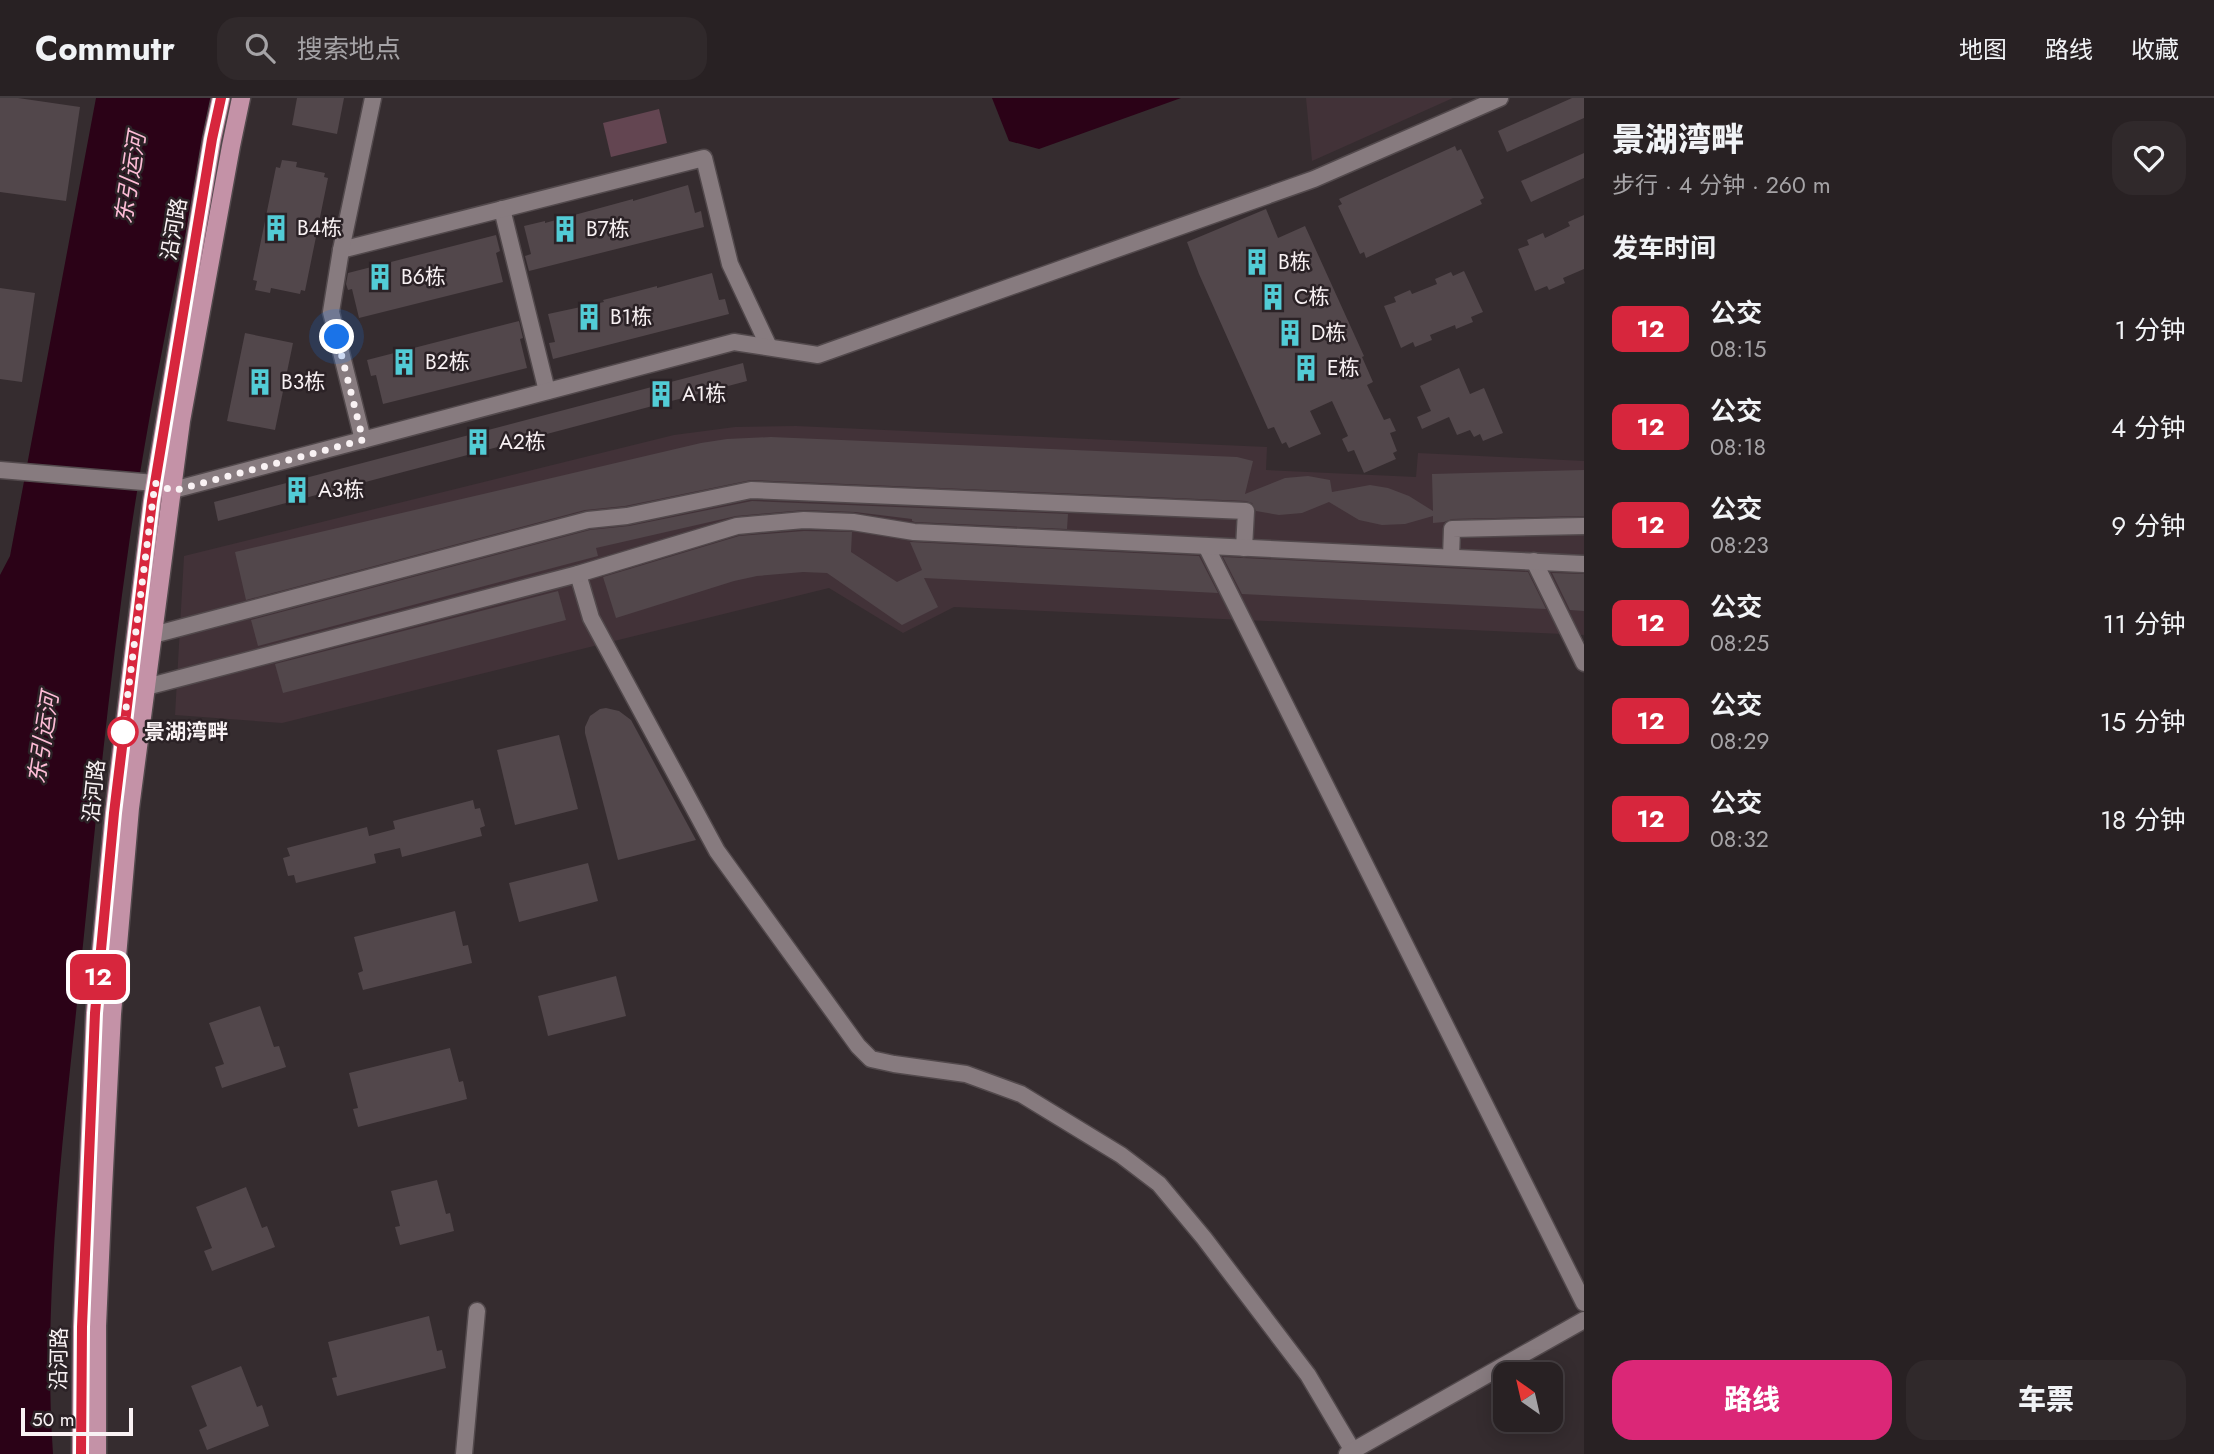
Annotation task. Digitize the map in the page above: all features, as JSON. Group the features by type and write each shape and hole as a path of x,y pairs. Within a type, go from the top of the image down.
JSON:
{"main road":[{"name":"沿河路","path":"80,1454 82,1327 95,1013 124,731 150,482 221,98"},
{"name":"沿河路","path":"97,1454 97,1326 112,1014 130,808 181,421 241,98"}],"street":[{"path":"363,440 331,312 341,250 373,98"},
{"path":"0,470 150,482 173,491 734,342 818,355 1314,179 1500,98"},
{"path":"341,250 704,158 730,264 769,347"},
{"path":"502,209 547,391"},
{"path":"153,635 588,520 627,516 751,490 1246,511 1244,548"},
{"path":"146,687 578,574 737,526 804,520 853,522 914,532 1584,564"},
{"path":"1451,557 1452,529 1584,526"},
{"path":"1206,546 1584,1303"},
{"path":"1534,561 1584,663"},
{"path":"578,574 591,618 717,851 858,1046 871,1059 966,1074 1021,1094 1121,1156 1158,1184 1204,1237 1308,1375 1350,1452 1584,1320"},
{"path":"464,1454 477,1311"}],"shaded area":[{"path":"1306,98 1453,98 1312,161"},
{"path":"659,109 667,143 611,157 603,123"},
{"path":"796,426 1267,447 1266,470 1416,477 1418,453 1584,461 1584,635 954,607 903,633 829,588 282,723 175,715 184,556 674,435 735,427"}],"water":[{"name":"东引运河","path":"96,98 214,98 148,426 122,591 109,700 56,1214 50,1334 53,1454 0,1454 0,575 10,556"},
{"path":"992,98 1181,98 1039,149 1009,141"}],"building":[{"path":"0,98 80,107 66,201 0,192"},
{"path":"297,98 344,98 337,134 292,125"},
{"path":"1572,98 1584,98 1584,118 1507,152 1498,131"},
{"path":"1455,146 1457,151 1461,149 1484,198 1480,200 1482,204 1366,258 1364,252 1360,254 1338,206 1342,204 1339,199"},
{"path":"1584,153 1584,178 1531,202 1521,181"},
{"name":"B4栋","path":"282,160 297,162 296,167 325,173 324,177 328,178 305,291 301,290 300,294 271,288 270,293 255,290 257,281 253,280 276,167 280,168"},
{"name":"B7栋","path":"688,185 695,213 701,211 704,227 529,271 525,256 531,254 524,226 633,201"},
{"path":"1266,209 1278,238 1305,226 1364,356 1362,357 1373,382 1367,385 1384,420 1390,418 1396,431 1390,433 1397,451 1393,453 1396,459 1364,473 1354,450 1348,452 1342,439 1348,436 1332,401 1310,411 1321,434 1289,448 1286,442 1282,444 1274,427 1268,429 1187,242"},
{"path":"1584,215 1584,269 1563,278 1565,283 1549,290 1547,286 1535,291 1518,249 1529,245 1527,240 1543,233 1545,238 1570,226 1568,222"},
{"name":"B6栋","path":"496,235 500,251 496,253 503,282 359,318 352,289 348,290 346,284 348,273"},
{"path":"1464,271 1483,312 1471,317 1473,322 1456,329 1455,325 1430,335 1432,340 1415,347 1413,342 1401,348 1384,306 1396,302 1394,297 1410,290 1412,294 1437,284 1435,279 1451,272 1453,276"},
{"name":"B1栋","path":"712,273 719,300 725,299 729,314 553,359 549,343 555,342 548,314"},
{"path":"0,288 35,293 22,382 0,379"},
{"name":"B2栋","path":"519,321 527,368 383,404 376,375 371,376 367,360"},
{"name":"B3栋","path":"245,333 293,343 275,430 227,421"},
{"path":"743,363 747,381 218,521 214,502"},
{"path":"1459,368 1470,394 1484,388 1503,433 1483,441 1480,434 1474,437 1470,430 1457,435 1449,417 1422,429 1417,417 1431,411 1420,386"},
{"path":"771,437 1237,457 1253,461 1245,494 1285,478 1308,476 1330,480 1332,492 1370,485 1388,488 1409,496 1433,511 1432,474 1584,470 1584,516 1452,519 1433,523 1433,516 1405,524 1382,525 1359,520 1329,502 1302,513 1279,515 1256,511 1252,503 1246,501 751,480 625,506 585,510 246,600 235,552 701,443"},
{"path":"752,501 1068,514 1067,529 915,522 912,519 855,512 804,510 736,516 596,548 598,556 258,646 251,620 590,530 629,526"},
{"path":"804,531 852,532 851,552 897,582 922,570 910,542 1199,556 1218,593 924,578 938,607 902,625 827,573 803,572 734,581 616,618 603,577 739,536"},
{"path":"1223,557 1528,572 1546,609 1242,594"},
{"path":"1552,573 1584,574 1584,611 1570,610"},
{"path":"558,591 566,620 283,693 275,664"},
{"path":"606,708 619,711 631,720 696,840 618,860 585,733 590,716"},
{"path":"559,735 578,809 515,825 497,750"},
{"path":"473,800 475,809 480,808 485,826 480,828 482,836 402,857 400,848 374,854 376,863 296,883 294,875 288,876 283,858 290,856 287,848 367,827 369,836 395,829 393,821"},
{"path":"588,863 598,901 519,922 509,883"},
{"path":"455,911 463,946 468,945 472,963 363,990 358,973 363,971 354,937"},
{"path":"616,976 626,1016 548,1036 538,996"},
{"path":"260,1006 274,1047 279,1046 286,1067 222,1088 215,1067 224,1064 209,1023"},
{"path":"450,1048 459,1082 463,1081 467,1099 358,1127 353,1109 358,1108 349,1073"},
{"path":"437,1180 446,1214 450,1213 454,1231 400,1245 395,1227 400,1226 391,1191"},
{"path":"246,1187 262,1228 267,1226 275,1247 212,1271 204,1251 212,1248 196,1207"},
{"path":"429,1316 437,1351 442,1350 446,1368 337,1396 332,1378 337,1377 328,1342"},
{"path":"241,1366 257,1407 262,1405 269,1426 207,1450 199,1430 207,1426 191,1386"}],"bus line":[{"name":"12","path":"81,1454 82,1327 95,1013 114,813 152,501 221,98"}],"place":[{"name":"B4栋","path":"276,228"},
{"name":"B7栋","path":"565,229"},
{"name":"B栋","path":"1257,262"},
{"name":"B6栋","path":"380,277"},
{"name":"C栋","path":"1273,297"},
{"name":"B1栋","path":"589,317"},
{"name":"D栋","path":"1290,333"},
{"name":"B2栋","path":"404,362"},
{"name":"E栋","path":"1306,368"},
{"name":"B3栋","path":"260,382"},
{"name":"A1栋","path":"661,394"},
{"name":"A2栋","path":"478,442"},
{"name":"A3栋","path":"297,490"},
{"name":"景湖湾畔","path":"123,732"}],"route":[{"path":"123,732 155,483 173,491 363,440 337,337"}]}
